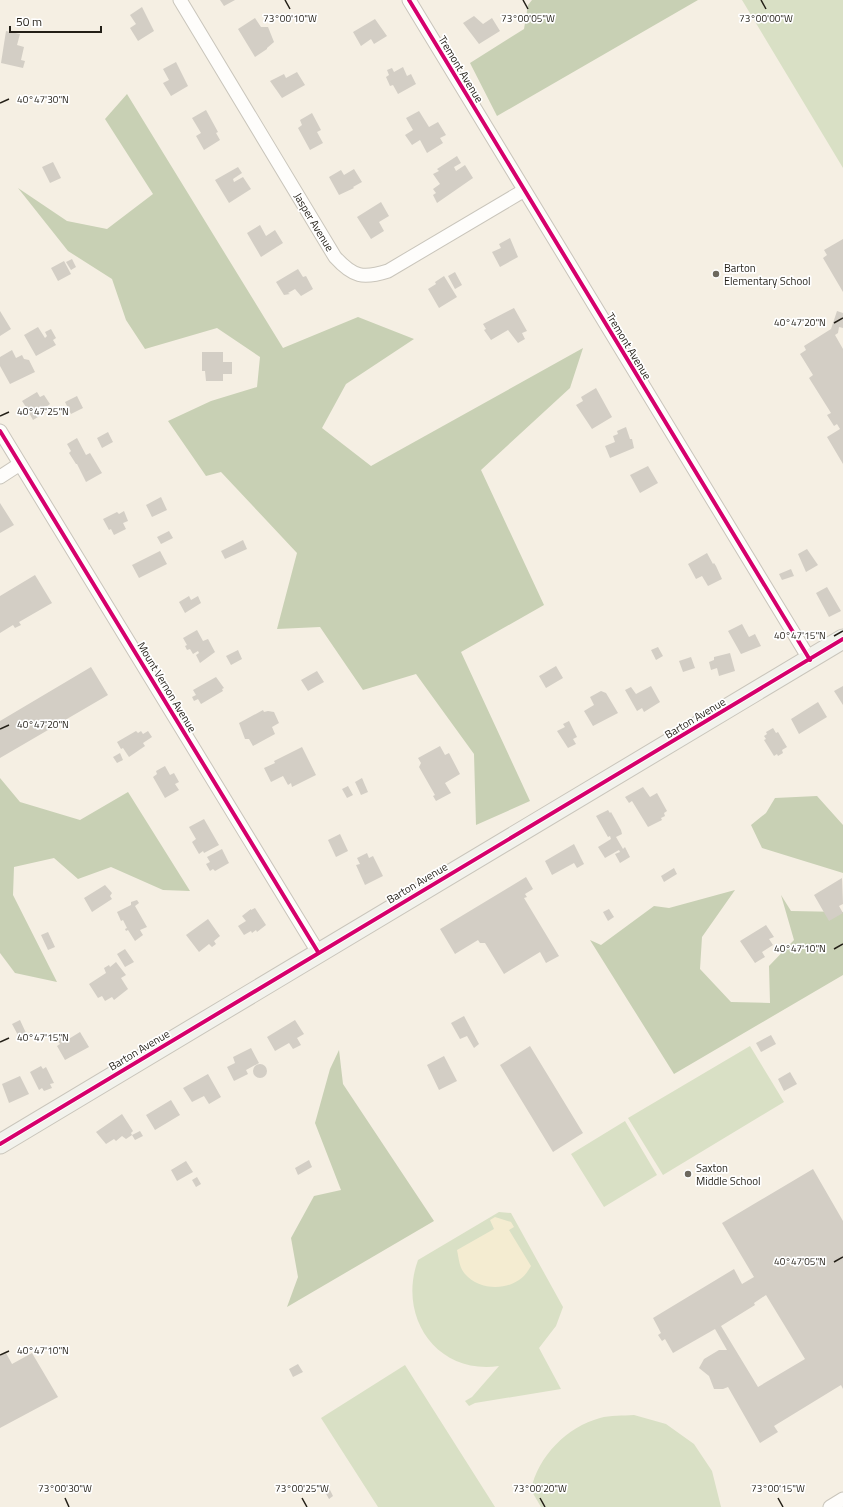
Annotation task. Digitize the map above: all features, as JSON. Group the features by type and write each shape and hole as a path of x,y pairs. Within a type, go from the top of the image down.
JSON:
{"street":[{"name":"Jasper Avenue","path":"180,0 335,257 344,267 356,275 373,276 388,271 523,191"},
{"name":"Tremont Avenue","path":"409,0 523,191 810,660"},
{"name":"Mount Vernon Avenue","path":"0,431 318,952"},
{"path":"0,477 20,464"},
{"name":"Barton Avenue","path":"0,1144 318,952 843,639"},
{"path":"830,1507 841,1502"}],"green space":[{"path":"532,0 698,0 497,116 470,63 524,29 528,5"},
{"path":"742,0 843,0 843,168"},
{"path":"127,94 283,348 358,317 414,339 346,384 322,428 371,466 583,348 570,388 481,470 544,605 461,652 530,801 476,825 474,754 416,674 363,690 320,627 277,629 297,553 221,472 206,476 168,421 211,401 257,387 260,357 217,328 145,349 126,320 112,279 68,251 18,188 67,221 107,229 153,194 105,119"},
{"path":"0,778 20,802 80,820 128,792 190,891 163,890 111,867 78,879 54,858 14,867 13,895 57,982 15,973 0,953"},
{"path":"817,796 843,825 843,873 762,848 751,825 766,813 775,798"},
{"path":"735,890 702,937 700,969 731,1002 770,1003 769,966 794,940 781,895 791,911 843,912 843,975 674,1074 590,940 601,945 654,906 669,908"},
{"path":"750,1046 784,1102 663,1175 628,1118"},
{"path":"339,1050 343,1084 434,1221 287,1307 298,1277 291,1238 314,1196 341,1190 315,1123 330,1069"},
{"path":"625,1121 657,1175 604,1207 571,1154"},
{"path":"499,1212 511,1213 563,1307 556,1326 539,1348 561,1389 475,1403 469,1406 465,1401 472,1397 499,1366 477,1366 457,1361 441,1351 427,1338 418,1321 413,1302 413,1281 418,1260"},
{"path":"405,1365 495,1507 378,1507 321,1418"},
{"path":"634,1415 666,1424 694,1444 712,1471 721,1507 541,1507 531,1490 540,1466 556,1445 576,1428 588,1422 604,1417"}],"sand":[{"path":"495,1217 511,1222 514,1227 509,1230 531,1266 524,1276 513,1284 491,1287 477,1283 465,1274 460,1263 457,1250 494,1229 490,1220"}],"building":[{"path":"220,0 235,0 224,6"},
{"path":"142,7 154,31 138,41 130,28 136,24 130,15"},
{"path":"474,16 483,24 492,18 500,31 479,44 463,23"},
{"path":"255,18 261,27 268,27 274,42 255,57 238,29"},
{"path":"375,19 387,36 374,44 371,39 361,46 353,32"},
{"path":"6,31 20,34 17,45 24,47 21,60 25,61 23,68 1,63"},
{"path":"176,62 188,86 171,96 163,83 169,80 163,69"},
{"path":"403,67 407,76 411,74 416,84 398,94 393,85 390,86 386,77 389,75 387,70 392,68 394,72"},
{"path":"297,72 305,85 282,98 270,81 284,74 286,78"},
{"path":"206,110 218,132 216,133 220,140 204,150 196,136 201,133 192,118"},
{"path":"419,111 429,127 438,122 446,135 440,138 443,143 427,153 420,140 412,145 405,135 413,130 406,118"},
{"path":"312,113 321,130 317,132 323,143 310,150 298,128 302,125 300,120"},
{"path":"457,156 461,163 454,167 456,171 465,165 473,178 437,203 433,195 436,193 433,189 440,184 433,174 439,171 437,169"},
{"path":"53,162 61,178 50,183 42,167"},
{"path":"238,167 242,173 233,179 234,182 243,177 251,189 229,203 215,180"},
{"path":"354,169 362,182 353,187 354,188 339,195 329,177 341,170 344,175"},
{"path":"381,202 389,216 379,222 384,231 371,239 357,217"},
{"path":"260,225 266,236 275,230 283,243 261,257 247,233"},
{"path":"510,238 518,257 500,267 492,252 501,248 499,244"},
{"path":"843,239 843,292 823,258 827,255 824,250"},
{"path":"72,259 76,267 71,270 66,262"},
{"path":"64,261 71,274 58,281 51,268"},
{"path":"298,269 303,277 306,276 313,289 301,296 295,289 288,293 290,294 284,295 276,282"},
{"path":"455,272 462,285 455,289 448,276"},
{"path":"444,276 457,297 439,308 428,289"},
{"path":"514,308 527,331 522,333 525,339 518,343 508,330 491,340 484,330 486,329 483,324"},
{"path":"0,311 11,329 0,336"},
{"path":"837,311 843,313 843,328 839,327 838,333 835,335 843,349 843,464 827,437 840,429 837,424 834,426 827,415 831,413 809,378 813,375 800,354 806,350 804,346 831,329"},
{"path":"38,327 45,338 47,336 45,332 51,329 56,338 53,340 56,345 36,356 24,335"},
{"path":"12,350 16,358 22,355 24,359 29,360 35,372 10,384 0,366 0,357"},
{"path":"202,352 223,352 223,362 232,362 232,374 223,374 223,381 206,381 205,371 202,371"},
{"path":"596,388 612,417 592,429 576,405 583,401 581,397"},
{"path":"37,392 40,397 44,395 50,404 46,407 48,411 33,420 28,411 25,413 22,410 26,407 22,401"},
{"path":"77,396 83,408 71,414 65,402"},
{"path":"626,427 630,439 632,439 634,448 610,458 605,446 615,442 613,436 618,434 617,431"},
{"path":"108,432 113,442 102,448 97,438"},
{"path":"77,438 86,455 90,453 102,473 86,482 77,464 69,453 71,451 67,444"},
{"path":"648,466 658,483 640,493 630,475"},
{"path":"161,497 167,510 152,517 146,505"},
{"path":"0,503 14,525 0,533"},
{"path":"124,511 128,521 123,523 126,529 114,535 111,529 109,530 103,519 117,512 119,514"},
{"path":"169,531 173,538 161,544 157,537"},
{"path":"243,540 247,549 225,559 221,551"},
{"path":"807,549 818,565 806,572 798,554"},
{"path":"160,551 167,564 139,578 132,565"},
{"path":"707,553 713,564 714,563 716,566 722,579 708,586 702,576 696,579 688,564"},
{"path":"791,569 794,576 782,580 779,574"},
{"path":"35,575 52,603 19,622 21,625 15,628 13,625 0,633 0,596"},
{"path":"827,587 841,611 829,617 816,593"},
{"path":"189,596 191,600 198,596 201,603 185,613 179,602"},
{"path":"742,624 749,637 755,634 761,646 741,654 728,631"},
{"path":"197,630 203,641 208,639 215,652 200,663 196,655 199,653 198,651 193,654 190,649 187,650 185,646 187,645 183,638"},
{"path":"658,647 663,656 656,660 651,650"},
{"path":"238,650 242,659 231,665 226,656"},
{"path":"730,653 735,671 719,676 717,668 711,670 709,662 714,660 714,657"},
{"path":"691,657 695,668 683,672 679,661"},
{"path":"556,666 563,678 546,688 539,676"},
{"path":"91,667 108,695 0,758 0,721"},
{"path":"317,671 324,682 308,691 301,680"},
{"path":"216,677 224,688 222,689 223,691 201,704 198,699 194,701 192,697 196,695 193,690"},
{"path":"651,686 660,702 644,712 642,708 637,711 625,690 631,687 636,694"},
{"path":"843,686 843,705 834,691"},
{"path":"601,691 606,693 618,713 593,726 584,711 594,705 590,697"},
{"path":"818,702 827,717 799,734 791,719"},
{"path":"263,710 264,712 274,712 279,723 272,727 275,734 253,746 249,739 245,739 239,723"},
{"path":"569,721 577,737 573,739 576,744 568,748 557,731 565,727 563,724"},
{"path":"773,728 776,733 778,732 787,747 782,750 783,753 778,756 777,754 774,756 764,740 766,739 764,736 767,734 766,732"},
{"path":"136,731 138,733 141,731 143,734 148,731 152,737 143,743 145,746 129,757 123,748 121,749 117,742"},
{"path":"440,746 445,755 449,753 460,774 445,783 451,793 436,801 433,796 435,795 419,767 421,763 418,758"},
{"path":"302,747 316,775 292,787 291,783 288,785 283,776 271,782 264,768 275,763 274,761"},
{"path":"120,753 123,760 117,763 113,757"},
{"path":"165,766 170,775 174,773 179,782 175,784 179,790 165,798 153,777 157,774 156,771"},
{"path":"362,778 368,792 361,795 355,782"},
{"path":"348,786 353,795 347,798 342,789"},
{"path":"643,787 650,797 657,793 667,811 664,813 665,816 661,818 662,820 648,827 632,801 629,803 625,797"},
{"path":"608,810 610,813 611,812 621,830 622,834 616,837 623,849 625,847 630,857 620,863 615,854 620,852 619,850 605,858 598,847 611,839 610,836 608,837 596,816"},
{"path":"204,819 219,845 199,854 192,842 196,839 189,827"},
{"path":"340,834 348,851 336,857 328,840"},
{"path":"574,844 584,864 577,868 574,863 552,875 545,861"},
{"path":"222,849 229,863 215,871 213,869 210,871 206,864 210,862 207,857"},
{"path":"367,853 369,858 373,856 383,876 365,885 356,865 360,864 357,858"},
{"path":"674,868 677,874 664,882 661,876"},
{"path":"526,877 533,889 525,894 527,897 524,898 559,956 546,963 540,952 504,974 485,943 480,943 478,940 455,954 440,929"},
{"path":"842,878 843,904 839,906 843,913 829,921 814,895"},
{"path":"105,885 112,893 110,896 112,899 92,912 84,898"},
{"path":"137,900 139,903 135,906 147,927 140,930 143,935 135,941 128,930 126,931 125,929 127,928 123,920 121,921 117,912 131,905 131,902"},
{"path":"255,908 266,925 257,932 256,930 252,933 251,931 244,935 238,926 246,921 242,916 251,909"},
{"path":"609,909 614,917 608,921 603,912"},
{"path":"208,919 220,936 214,941 216,944 212,947 209,944 199,952 186,935"},
{"path":"766,925 774,937 769,939 773,945 762,952 765,957 755,963 740,941"},
{"path":"48,932 55,947 48,950 41,935"},
{"path":"125,949 134,962 125,967 117,954"},
{"path":"116,962 126,975 121,978 128,989 114,1000 112,997 105,1001 102,996 98,998 89,984 106,973 104,968 109,965 110,967"},
{"path":"464,1016 479,1044 474,1048 467,1036 460,1039 451,1023"},
{"path":"20,1020 26,1033 19,1037 12,1024"},
{"path":"295,1020 304,1034 297,1038 301,1045 293,1049 289,1043 275,1051 267,1037"},
{"path":"80,1032 89,1047 65,1060 57,1046 60,1044 57,1039 64,1035 67,1040"},
{"path":"771,1035 776,1044 761,1052 756,1043"},
{"path":"530,1046 583,1133 553,1152 500,1065"},
{"path":"251,1048 259,1063 246,1070 248,1074 234,1081 227,1067 235,1063 233,1057"},
{"path":"444,1056 457,1081 439,1090 427,1065"},
{"path":"260,1064 265,1066 267,1071 265,1076 260,1078 255,1076 253,1071 255,1066"},
{"path":"41,1066 43,1069 46,1067 54,1083 50,1084 52,1088 44,1091 42,1088 39,1090 30,1072"},
{"path":"790,1072 797,1084 784,1091 778,1079"},
{"path":"208,1074 221,1097 209,1104 204,1096 192,1102 183,1088"},
{"path":"20,1076 29,1094 9,1103 2,1084"},
{"path":"171,1100 180,1115 155,1130 146,1115"},
{"path":"122,1114 133,1131 131,1133 132,1135 126,1139 122,1136 116,1141 114,1139 106,1144 96,1132"},
{"path":"140,1131 143,1136 135,1140 132,1135"},
{"path":"309,1160 312,1167 298,1175 295,1168"},
{"path":"186,1161 193,1172 177,1181 171,1170"},
{"name":"Saxton Middle School","path":"813,1169 843,1221 843,1389 841,1385 774,1426 778,1432 760,1443 728,1387 723,1389 714,1389 709,1376 699,1368 704,1359 719,1350 727,1350 715,1329 673,1353 665,1339 662,1341 658,1335 661,1333 653,1318 734,1269 742,1284 754,1277 722,1223","holes":["766,1295 805,1359 758,1387 721,1326 755,1305 754,1303"]},
{"path":"197,1177 201,1184 196,1187 192,1180"},
{"path":"6,1353 12,1364 32,1353 58,1397 0,1428 0,1356"},
{"path":"298,1364 303,1372 293,1377 289,1369"},
{"path":"329,1488 333,1496 329,1499 324,1490"}],"cycle path":[{"path":"409,0 810,660"},
{"path":"0,431 318,952"},
{"path":"0,1144 843,639"}],"place":[{"name":"Barton Elementary School","path":"716,274"},
{"name":"Saxton Middle School","path":"688,1174"}]}
